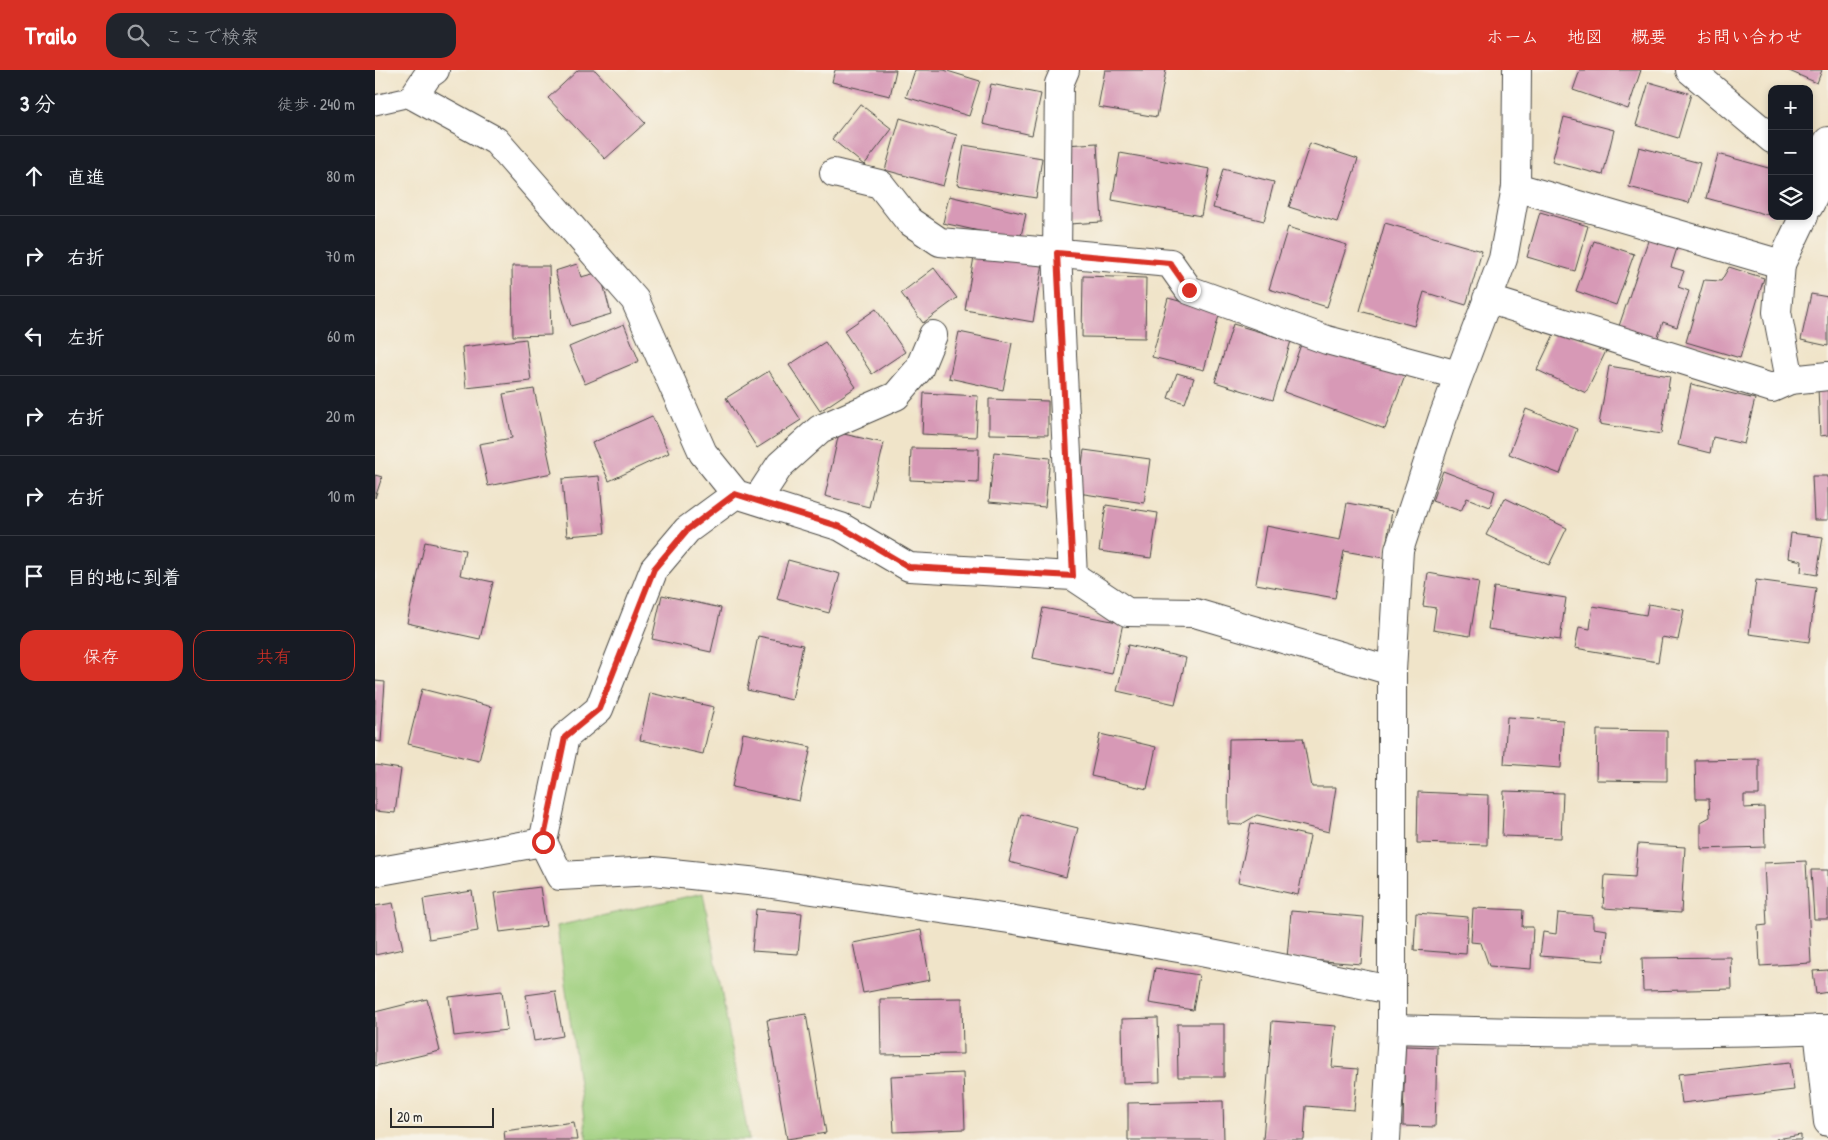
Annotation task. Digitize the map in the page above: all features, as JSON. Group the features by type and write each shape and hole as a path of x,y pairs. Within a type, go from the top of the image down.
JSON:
{"street":[{"path":"435,70 428,75 414,96 495,141 635,300 703,453 746,497 841,527 909,567 1073,576 1127,612 1195,613 1392,671"},
{"path":"1065,70 1059,84 1057,253 1073,576"},
{"path":"1386,1140 1392,1029 1392,671 1399,550 1458,375 1503,259 1516,187 1517,70"},
{"path":"1690,70 1768,136"},
{"path":"1813,192 1828,141"},
{"path":"834,173 880,184 909,221 940,242 1170,263 1189,290 1327,340 1458,375"},
{"path":"1516,187 1781,264"},
{"path":"1790,380 1777,312 1781,264 1802,220"},
{"path":"1487,299 1773,388 1790,380 1828,376"},
{"path":"933,335 919,369 896,396 820,430 746,497 687,530 654,569 599,709 565,737 543,842 560,876 653,871 758,882 1187,949 1391,990"},
{"path":"375,872 543,842"},
{"path":"1392,1029 1563,1034 1733,1033 1823,1029 1828,1122"}],"lane":[{"path":"375,105 414,96"}],"green space":[{"path":"703,893 749,1140 587,1140 557,926"}],"building":[{"path":"578,70 595,70 645,123 605,159 548,98"},
{"path":"835,70 896,70 890,96 832,82"},
{"path":"915,70 944,70 980,81 969,116 906,97"},
{"path":"1105,70 1166,70 1157,117 1098,107"},
{"path":"1580,70 1641,70 1628,109 1573,90"},
{"path":"1787,70 1822,70 1817,83"},
{"path":"1649,82 1691,94 1678,138 1636,125"},
{"path":"991,84 1041,94 1032,135 983,124"},
{"path":"860,104 892,129 864,165 832,139"},
{"path":"1564,117 1614,130 1603,175 1552,162"},
{"path":"900,118 957,135 943,186 885,170"},
{"path":"1097,143 1102,222 1069,224 1065,145"},
{"path":"1310,143 1358,159 1337,222 1289,207"},
{"path":"964,145 1042,158 1036,198 957,185"},
{"path":"1639,147 1700,163 1689,203 1629,187"},
{"path":"1120,153 1210,169 1201,216 1112,200"},
{"path":"1718,154 1768,168 1768,215 1706,198"},
{"path":"1223,169 1274,182 1264,221 1213,208"},
{"path":"949,196 1026,214 1020,240 943,223"},
{"path":"1540,212 1588,226 1575,271 1527,257"},
{"path":"1385,223 1482,251 1466,305 1424,292 1414,326 1360,311"},
{"path":"1288,227 1347,245 1327,307 1269,289"},
{"path":"1651,232 1679,242 1671,267 1684,271 1678,287 1689,291 1677,327 1663,322 1656,343 1618,329"},
{"path":"1594,241 1634,254 1616,305 1576,291"},
{"path":"975,251 1043,263 1033,322 965,310"},
{"path":"577,264 581,277 600,272 611,314 571,326 555,271"},
{"path":"512,266 549,266 551,335 513,336"},
{"path":"1729,267 1764,278 1740,358 1686,342 1704,280 1721,281"},
{"path":"934,268 957,298 923,323 901,293"},
{"path":"1083,276 1146,278 1145,338 1082,337"},
{"path":"1811,294 1828,297 1828,346 1801,340"},
{"path":"1168,298 1220,312 1204,370 1152,357"},
{"path":"876,309 905,352 872,374 844,331"},
{"path":"624,324 639,361 585,384 569,347"},
{"path":"1233,324 1291,341 1273,400 1215,382"},
{"path":"1557,328 1606,351 1586,393 1537,370"},
{"path":"959,332 1012,343 1003,390 949,378"},
{"path":"526,339 531,381 466,388 462,347"},
{"path":"1303,339 1405,376 1385,429 1284,392"},
{"path":"825,342 856,387 820,411 789,365"},
{"path":"1609,366 1670,376 1661,434 1599,424"},
{"path":"769,371 801,420 757,448 726,398"},
{"path":"1177,373 1194,378 1185,403 1168,398"},
{"path":"1691,384 1755,399 1744,444 1713,437 1710,453 1678,445"},
{"path":"1828,386 1828,435 1820,436 1818,387"},
{"path":"534,389 552,473 488,486 479,444 512,438 503,394"},
{"path":"924,393 978,396 976,437 922,434"},
{"path":"989,399 1048,401 1048,435 989,434"},
{"path":"1526,409 1577,429 1560,474 1509,454"},
{"path":"652,416 669,453 609,481 592,443"},
{"path":"839,433 884,443 869,507 825,496"},
{"path":"911,448 979,449 978,483 910,480"},
{"path":"1084,450 1150,459 1144,503 1078,493"},
{"path":"994,452 1050,458 1045,507 989,502"},
{"path":"1443,471 1495,491 1490,507 1467,498 1461,511 1432,501"},
{"path":"375,475 382,477 375,498"},
{"path":"599,476 605,533 567,536 562,479"},
{"path":"1812,476 1828,476 1828,520 1814,520"},
{"path":"1505,498 1567,528 1549,565 1486,535"},
{"path":"1347,503 1392,511 1384,558 1344,551 1335,598 1256,584 1266,526 1340,540"},
{"path":"1106,505 1158,513 1151,558 1099,551"},
{"path":"1791,533 1823,537 1817,575 1801,572 1802,561 1788,558"},
{"path":"425,542 465,550 460,575 493,582 480,639 407,623"},
{"path":"788,560 840,574 829,613 777,599"},
{"path":"1428,573 1479,582 1470,636 1433,630 1436,608 1423,606"},
{"path":"1756,580 1816,588 1809,642 1749,634"},
{"path":"1494,587 1566,598 1560,640 1488,629"},
{"path":"662,595 721,608 711,652 652,639"},
{"path":"1648,604 1684,610 1678,640 1662,637 1658,662 1575,648 1579,627 1590,629 1593,606 1646,615"},
{"path":"1043,608 1123,623 1112,674 1033,658"},
{"path":"758,636 803,645 792,700 747,690"},
{"path":"1128,645 1186,658 1175,704 1117,691"},
{"path":"375,681 385,682 381,742 375,741"},
{"path":"422,689 492,707 479,761 408,744"},
{"path":"650,693 714,707 703,754 640,740"},
{"path":"1507,717 1563,720 1561,768 1504,764"},
{"path":"1597,730 1667,731 1667,781 1596,780"},
{"path":"743,733 811,747 799,801 732,787"},
{"path":"1100,734 1156,747 1147,789 1091,776"},
{"path":"1303,738 1312,787 1336,787 1329,832 1257,815 1240,825 1228,824 1229,739"},
{"path":"1759,759 1759,795 1744,795 1744,808 1764,807 1765,847 1701,849 1701,822 1710,817 1709,799 1696,799 1695,760"},
{"path":"375,765 401,769 395,813 375,811"},
{"path":"1504,791 1563,793 1561,838 1502,836"},
{"path":"1418,792 1488,795 1487,845 1417,843"},
{"path":"1021,814 1078,828 1066,877 1009,862"},
{"path":"1251,823 1310,836 1298,895 1238,882"},
{"path":"1638,844 1685,847 1681,913 1603,908 1605,875 1635,877"},
{"path":"1806,861 1811,963 1760,966 1758,926 1767,925 1764,863"},
{"path":"1811,870 1828,870 1828,919 1814,919"},
{"path":"540,887 546,926 500,932 494,893"},
{"path":"472,891 478,931 429,939 423,899"},
{"path":"393,903 403,949 375,955 375,906"},
{"path":"1473,908 1523,910 1522,927 1533,927 1531,969 1489,966 1481,943 1471,942"},
{"path":"756,909 802,913 798,954 752,951"},
{"path":"1291,911 1364,917 1361,964 1287,958"},
{"path":"1416,913 1468,917 1466,954 1414,950"},
{"path":"1558,913 1593,916 1593,928 1607,930 1604,961 1540,956 1543,932 1556,934"},
{"path":"921,930 930,980 863,993 853,943"},
{"path":"1731,957 1732,989 1643,991 1642,958"},
{"path":"1155,968 1199,975 1193,1010 1149,1003"},
{"path":"1828,970 1828,992 1816,994 1813,971"},
{"path":"502,991 507,1030 454,1036 449,997"},
{"path":"555,991 563,1036 534,1041 526,995"},
{"path":"962,998 963,1054 881,1055 880,999"},
{"path":"427,999 440,1051 375,1066 375,1012"},
{"path":"806,1014 826,1133 787,1139 767,1020"},
{"path":"1158,1018 1160,1082 1123,1083 1122,1019"},
{"path":"1272,1021 1336,1026 1332,1067 1358,1069 1354,1110 1306,1106 1304,1140 1263,1140"},
{"path":"1177,1024 1224,1024 1224,1077 1178,1077"},
{"path":"1405,1046 1437,1047 1435,1127 1403,1126"},
{"path":"1790,1062 1794,1090 1682,1103 1678,1074"},
{"path":"963,1073 965,1129 894,1132 891,1076"},
{"path":"1223,1101 1224,1140 1128,1140 1128,1103"},
{"path":"574,1122 577,1140 505,1140 504,1131"},
{"path":"1801,1135 1801,1140 1776,1140 1776,1139"}],"route":[{"path":"543,842 565,737 599,709 654,569 687,530 735,494 841,527 909,567 1073,576 1057,253 1170,263 1189,290"}]}
